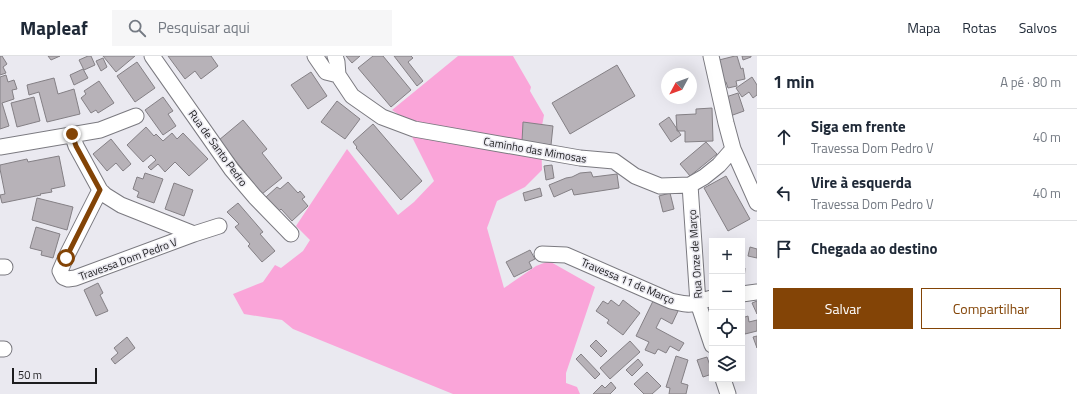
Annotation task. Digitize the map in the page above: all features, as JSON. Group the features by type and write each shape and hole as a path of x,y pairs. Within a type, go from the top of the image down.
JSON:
{"street":[{"name":"Rua de Santo Pedro","path":"152,56 232,170 255,197 291,234"},
{"path":"315,56 326,72 338,75 335,56"},
{"path":"711,56 733,149 757,203"},
{"name":"Caminho das Mimosas","path":"338,75 352,96 382,117 414,129 580,158 614,161 635,176 660,186 690,184 704,177 733,149"},
{"path":"0,147 100,130 136,116"},
{"name":"Travessa Dom Pedro V","path":"72,134 76,146 100,190 105,195 121,205 194,234"},
{"name":"Rua Onze de Março","path":"690,184 709,326"},
{"name":"Travessa Dom Pedro V","path":"100,190 60,271 63,277 68,279 75,278 219,226"},
{"name":"Travessa 11 de Março","path":"542,254 566,255 671,301 689,305 705,300"},
{"path":"745,294 757,292"},
{"path":"724,382 728,394"}],"shaded area":[{"path":"458,56 513,56 531,87 530,91 544,115 541,131 542,170 525,187 497,201 487,228 504,288 536,266 549,261 595,287 566,373 566,383 577,387 580,394 453,394 293,329 282,320 244,314 233,294 263,282 275,265 281,268 303,251 310,240 296,226 347,149 398,215 414,202 434,181 402,117 392,110"}],"building":[{"path":"0,56 2,56 7,64 3,67 6,73 0,75"},
{"path":"48,56 60,56 51,60"},
{"path":"91,56 95,65 84,70 79,60"},
{"path":"103,56 135,56 116,72"},
{"path":"168,56 211,56 218,66 201,79 195,71 185,79"},
{"path":"346,56 360,56 352,63"},
{"path":"373,56 383,56 411,90 391,107 358,68"},
{"path":"394,56 411,56 413,58 408,62 423,81 417,86"},
{"path":"737,56 741,69 743,68 745,79 736,81 737,86 728,88 726,82 720,83 715,61"},
{"path":"742,56 751,56 751,57 743,60"},
{"path":"103,58 107,67 101,71 96,61"},
{"path":"137,62 155,88 135,102 117,76"},
{"path":"617,65 635,96 570,134 552,103"},
{"path":"83,69 88,78 74,85 70,75"},
{"path":"311,72 327,96 308,109 291,85"},
{"path":"6,75 8,82 14,80 17,89 12,90 14,99 2,103 9,126 0,129 0,77"},
{"path":"752,77 757,85 757,95 753,98 749,92 742,97 736,88"},
{"path":"54,78 58,94 74,89 80,114 47,122 39,92 29,95 27,85"},
{"path":"99,81 114,103 98,113 96,110 91,113 81,98 86,94 84,91"},
{"path":"738,93 744,111 730,116 723,98"},
{"path":"34,97 40,121 17,127 11,103"},
{"path":"163,97 173,111 168,114 176,126 163,135 145,110"},
{"path":"337,101 360,119 345,139 321,122"},
{"path":"712,108 713,141 685,142 685,131 677,131 676,115 696,114 696,109"},
{"path":"669,117 681,135 671,142 659,124"},
{"path":"243,120 267,149 262,153 282,178 262,194 219,140"},
{"path":"523,122 553,126 551,145 522,142"},
{"path":"373,124 422,181 401,200 356,148 357,147 353,142"},
{"path":"146,127 154,136 156,134 163,141 172,133 177,139 183,133 208,159 189,176 175,162 165,172 158,164 151,170 148,167 156,160 151,155 143,162 127,145"},
{"path":"111,139 131,164 123,171 116,163 107,171 93,154"},
{"path":"706,142 717,154 690,176 680,164"},
{"path":"59,156 65,186 51,189 52,192 40,194 41,195 2,203 0,195 5,194 0,165 27,159 28,162"},
{"path":"552,165 554,178 546,180 544,166"},
{"path":"591,172 593,177 617,174 619,188 574,195 572,189 554,197 549,185 580,173"},
{"path":"145,173 163,179 154,203 137,197 139,192 133,189 137,177 143,179"},
{"path":"726,176 750,219 728,231 704,188"},
{"path":"288,182 298,193 300,191 305,197 302,199 308,206 292,221 281,209 279,211 266,197 277,187 280,189"},
{"path":"174,183 193,190 184,216 165,209"},
{"path":"540,188 542,196 525,201 523,193"},
{"path":"670,193 674,209 663,212 659,196"},
{"path":"37,198 73,207 67,230 32,220"},
{"path":"238,203 263,232 260,234 275,251 262,262 248,246 250,244 235,227 239,224 227,212"},
{"path":"36,227 60,234 53,258 41,255 42,251 30,248"},
{"path":"750,247 757,249 757,258 748,256"},
{"path":"530,250 535,259 529,262 532,268 514,277 506,262"},
{"path":"98,283 103,293 100,295 108,311 96,316 84,290"},
{"path":"654,299 678,311 672,324 661,318 656,328 684,343 679,351 670,346 666,353 658,349 655,354 645,350 649,342 636,336"},
{"path":"611,300 619,306 623,300 640,313 623,335 607,323 609,320 596,311 603,301 608,304"},
{"path":"757,301 757,314 752,303"},
{"path":"748,316 749,322 757,320 757,331 745,334 745,317"},
{"path":"757,336 757,348 753,337"},
{"path":"127,337 135,348 115,364 111,359 118,353 114,348"},
{"path":"596,340 607,351 601,357 590,346"},
{"path":"630,341 640,352 610,379 600,368"},
{"path":"581,354 600,374 595,379 576,359"},
{"path":"676,356 688,360 681,383 688,385 686,394 669,394 670,388 666,387"},
{"path":"707,357 709,363 709,375 703,377 697,360"},
{"path":"638,359 643,365 632,376 626,370"},
{"path":"647,372 661,386 652,394 644,394 634,384"},
{"path":"611,382 616,388 610,394 593,394 602,385 605,388"}],"route":[{"path":"66,258 100,190 76,146 72,134"}]}
